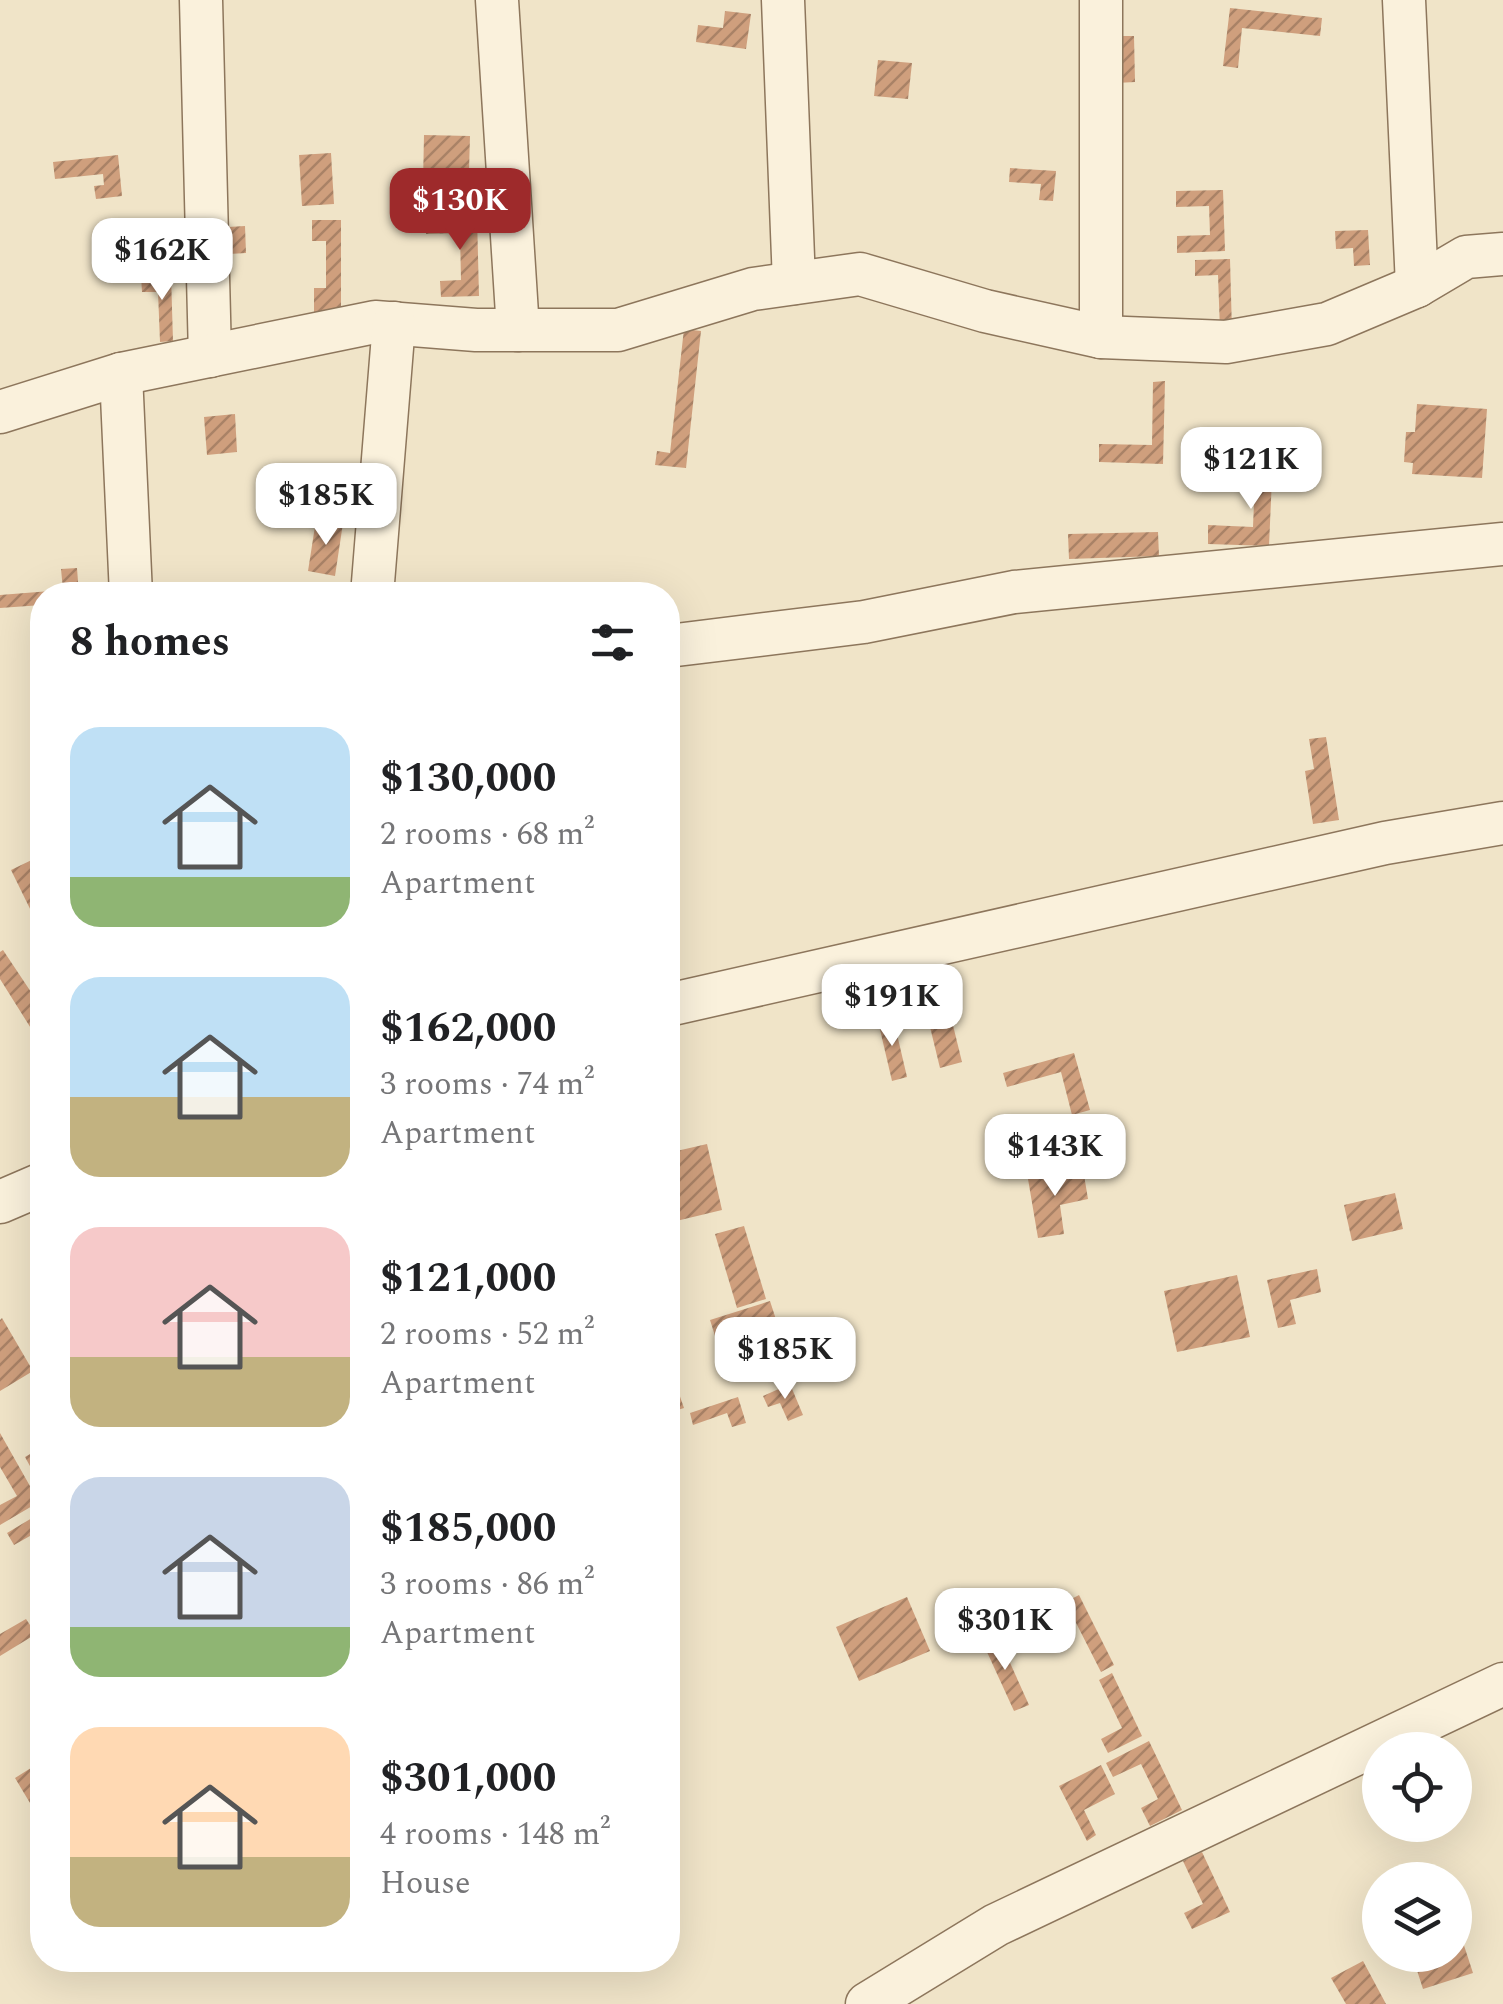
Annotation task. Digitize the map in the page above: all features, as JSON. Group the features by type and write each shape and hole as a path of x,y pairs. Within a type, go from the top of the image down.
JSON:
{"street":[{"path":"201,0 210,356"},
{"path":"497,0 518,330"},
{"path":"784,0 794,283"},
{"path":"1101,0 1101,337"},
{"path":"1404,0 1417,286"},
{"path":"0,412 121,374 375,322 518,330 618,330 753,288 860,274 985,311 1101,337 1226,342 1327,324 1417,286 1466,257 1503,254"},
{"path":"373,582 394,324"},
{"path":"121,374 130,582"},
{"path":"680,645 864,622 1014,592 1503,544"},
{"path":"680,1003 1365,847 1503,823"},
{"path":"0,1202 30,1189"},
{"path":"867,2004 996,1926 1503,1684"}],"building":[{"path":"1230,8 1322,18 1320,36 1242,28 1238,68 1223,66"},
{"path":"725,11 751,14 746,49 696,42 698,25 723,28"},
{"path":"1115,36 1134,36 1135,82 1116,83"},
{"path":"878,60 912,63 908,99 874,96"},
{"path":"424,135 470,136 468,206 402,205 402,183 423,183"},
{"path":"331,153 334,204 302,206 299,155"},
{"path":"118,155 122,196 96,199 94,186 104,185 103,174 55,179 53,162"},
{"path":"1010,168 1056,171 1053,201 1039,200 1041,184 1009,182"},
{"path":"1223,190 1225,251 1177,253 1177,236 1210,235 1209,206 1176,207 1176,191"},
{"path":"477,216 479,296 441,297 440,281 461,280 460,233 426,234 426,217"},
{"path":"312,220 341,220 341,312 314,312 314,288 326,288 326,241 312,241"},
{"path":"245,226 246,253 229,254 228,227"},
{"path":"1368,230 1370,265 1354,266 1353,248 1336,249 1335,231"},
{"path":"1230,259 1232,331 1220,331 1218,275 1195,276 1195,260"},
{"path":"171,275 173,341 160,342 158,292 142,292 141,276"},
{"path":"684,329 701,331 686,468 655,465 657,451 670,453"},
{"path":"1165,381 1163,464 1099,462 1099,444 1152,445 1153,382"},
{"path":"1417,404 1487,409 1482,478 1412,474 1413,463 1404,462 1406,432 1415,432"},
{"path":"235,414 237,452 207,455 204,417"},
{"path":"1256,454 1273,455 1269,546 1208,544 1208,525 1253,527"},
{"path":"316,520 343,523 335,576 308,571"},
{"path":"1158,532 1159,556 1069,559 1068,534"},
{"path":"77,568 78,582 62,582 61,569"},
{"path":"30,593 30,606 0,608 0,595"},
{"path":"1326,737 1339,820 1313,824 1305,771 1314,769 1309,739"},
{"path":"30,861 30,909 11,870"},
{"path":"3,950 30,990 30,1027 0,979"},
{"path":"935,952 962,1062 940,1068 913,957"},
{"path":"893,1017 907,1077 892,1081 878,1021"},
{"path":"1074,1053 1090,1110 1072,1115 1061,1072 1007,1087 1003,1073"},
{"path":"707,1144 722,1210 680,1220 680,1150"},
{"path":"1083,1169 1088,1199 1060,1205 1064,1234 1038,1238 1028,1179"},
{"path":"1395,1193 1403,1229 1352,1241 1344,1205"},
{"path":"744,1226 766,1299 737,1308 715,1234"},
{"path":"1317,1269 1321,1292 1290,1300 1296,1324 1278,1328 1267,1280"},
{"path":"1237,1275 1250,1337 1177,1352 1164,1291"},
{"path":"770,1301 784,1344 763,1350 755,1326 716,1339 710,1320"},
{"path":"0,1320 30,1366 30,1373 0,1391"},
{"path":"790,1384 803,1415 788,1421 780,1403 768,1407 763,1396"},
{"path":"738,1397 746,1423 732,1427 727,1413 693,1425 690,1413"},
{"path":"0,1433 30,1486 30,1507 0,1525 0,1505 17,1496 0,1467"},
{"path":"30,1519 30,1536 14,1545 7,1533"},
{"path":"1079,1595 1114,1665 1101,1672 1072,1615 1042,1630 1036,1618"},
{"path":"907,1597 930,1651 859,1681 836,1627"},
{"path":"26,1619 30,1625 30,1638 0,1656 0,1634"},
{"path":"997,1634 1029,1705 1014,1711 982,1641"},
{"path":"1112,1673 1142,1736 1108,1753 1101,1739 1122,1728 1099,1680"},
{"path":"1149,1741 1182,1810 1150,1826 1141,1808 1158,1799 1141,1764 1113,1777 1106,1763"},
{"path":"1101,1765 1115,1794 1084,1810 1096,1835 1087,1841 1059,1786"},
{"path":"30,1769 30,1803 15,1778"},
{"path":"1202,1852 1230,1912 1192,1929 1184,1913 1203,1904 1183,1861"},
{"path":"1362,1962 1362,1972 1369,1972 1386,2004 1346,2004 1331,1978"},
{"path":"1472,1970 1473,1973 1423,1989 1418,1972"}]}
